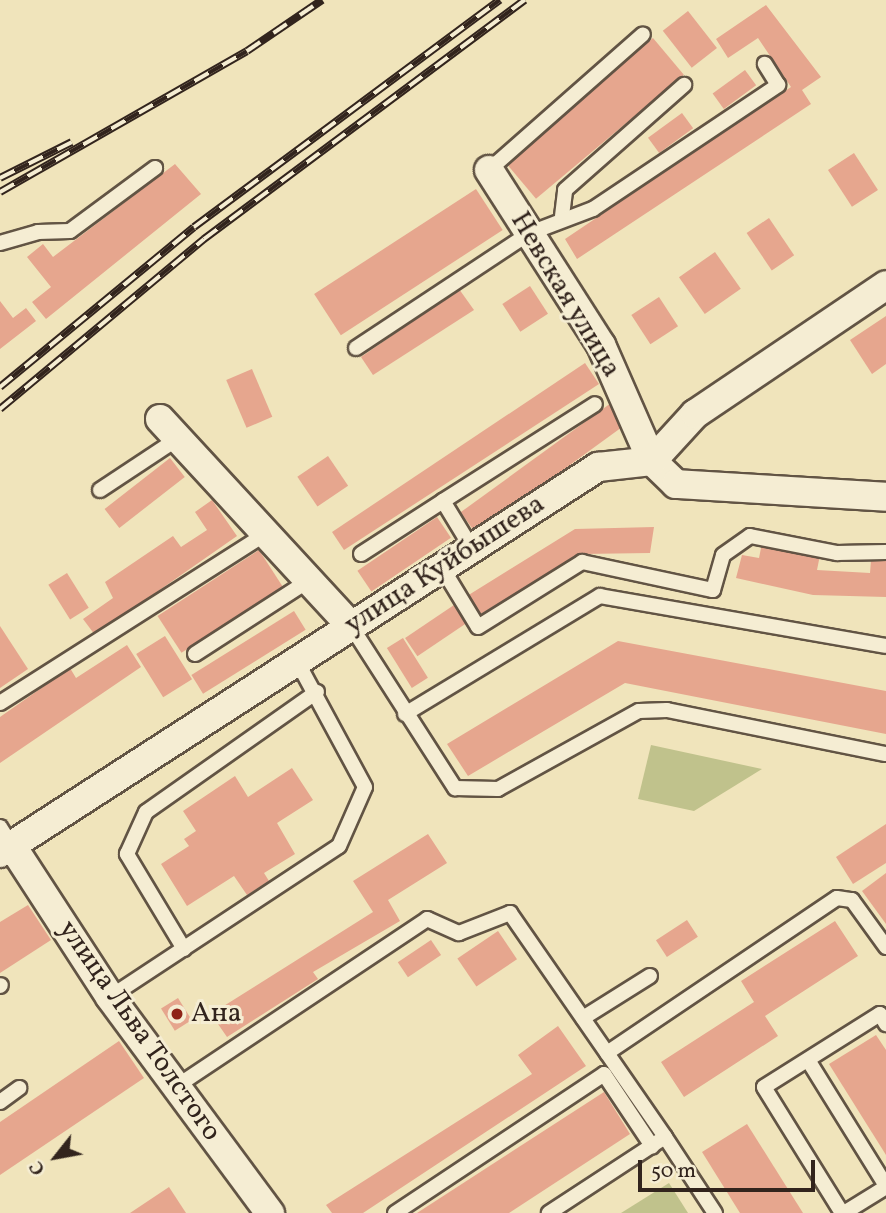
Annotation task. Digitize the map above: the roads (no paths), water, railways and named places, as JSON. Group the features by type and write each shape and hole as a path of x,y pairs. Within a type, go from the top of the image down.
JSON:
{"street":[{"name":"Невская улица","path":"489,170 601,345 652,461"},
{"path":"886,285 695,414 652,461 676,484 886,497"},
{"path":"168,429 264,535 312,578 351,626"},
{"name":"улица Куйбышева","path":"4,842 297,661 598,467 652,461"},
{"name":"улица Льва Толстого","path":"4,842 110,997 270,1213"}],"lane":[{"path":"489,170 643,34"},
{"path":"356,348 530,233 562,216 593,209 778,85 765,64"},
{"path":"562,216 565,190 684,85"},
{"path":"0,243 38,232 70,231 155,169"},
{"path":"361,554 595,404"},
{"path":"100,490 168,429"},
{"path":"443,501 471,547"},
{"path":"0,703 264,535"},
{"path":"441,566 478,627 582,562 713,590 723,555 750,536 837,553 886,552"},
{"path":"195,654 312,578"},
{"path":"405,714 600,596 886,646"},
{"path":"351,626 455,788 498,789 639,711 667,710 886,754"},
{"path":"110,997 338,846 365,787 317,692 297,661"},
{"path":"184,949 127,854 146,812 317,692"},
{"path":"607,1053 836,898 852,900 886,947"},
{"path":"177,1086 427,919 459,933 510,913 715,1213"},
{"path":"583,1018 650,976"},
{"path":"808,1060 886,1186 843,1213 764,1087 880,1014 886,1024"},
{"path":"395,1213 604,1074 652,1146"},
{"path":"0,1102 19,1088"},
{"path":"549,1213 665,1138"}],"railway":[{"path":"0,192 247,51 322,0"},
{"path":"0,387 194,227 500,0"},
{"path":"0,409 204,239 525,0"},
{"path":"0,178 72,142"}],"place":[{"name":"Ана","path":"177,1014"}]}
